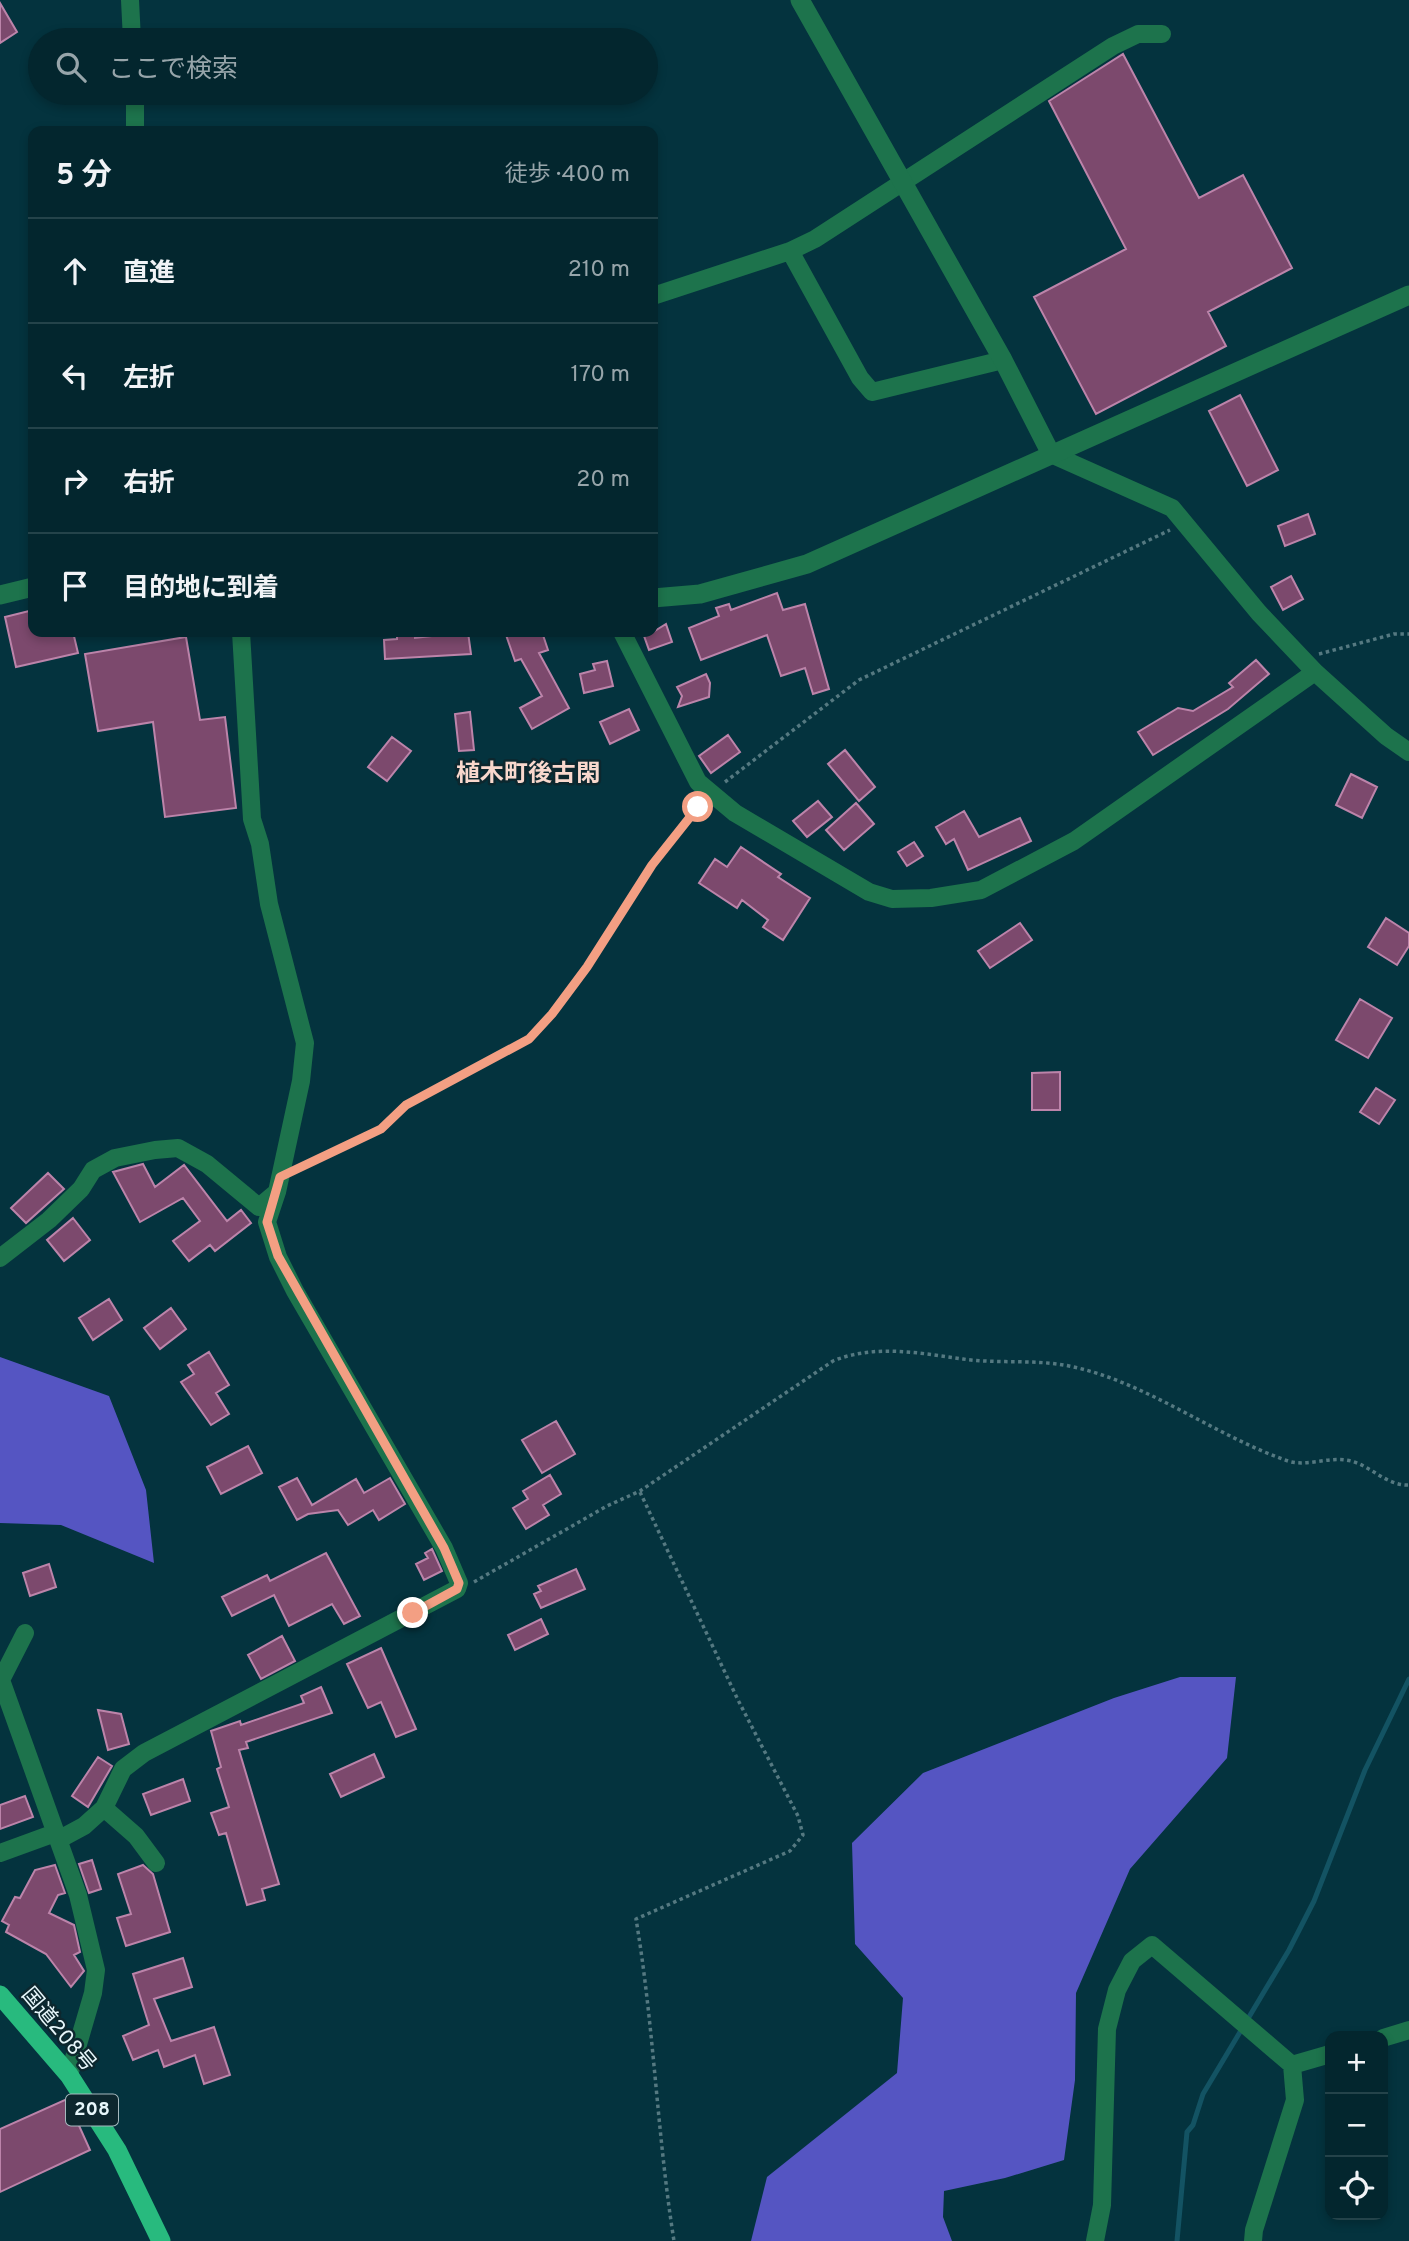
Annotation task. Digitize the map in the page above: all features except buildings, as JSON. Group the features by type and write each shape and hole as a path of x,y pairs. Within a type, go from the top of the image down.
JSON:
{"highway":[{"name":"国道208号","path":"0,1995 69,2075 117,2150 161,2241"}],"street":[{"path":"130,0 131,28"},
{"path":"800,0 1003,360 1051,454 1172,508 1259,613 1315,672 1386,736 1409,752"},
{"path":"658,294 790,251 815,239 992,122 1114,46 1138,34 1162,34"},
{"path":"135,105 135,126"},
{"path":"790,251 860,378 872,392 1003,360"},
{"path":"658,598 700,594 807,564 1409,295"},
{"path":"0,595 28,588"},
{"path":"0,1853 57,1837 84,1826 104,1808 123,1769 144,1753 457,1589 459,1583 444,1548 278,1256 267,1222 301,1081 305,1043 269,904 260,844 252,819 240,637"},
{"path":"625,637 698,782 735,813 869,892 892,899 931,898 981,890 1074,841 1315,672"},
{"path":"0,1258 49,1220 81,1188 93,1170 115,1158 178,1148 207,1164 258,1207 278,1185"},
{"path":"25,1633 0,1680 78,1895 96,1970 93,1993 69,2075"},
{"path":"104,1808 136,1836 156,1863"},
{"path":"1095,2241 1102,2205 1107,2029 1117,1990 1132,1961 1153,1945 1292,2065 1296,2100 1254,2230 1253,2241"},
{"path":"1388,2036 1409,2030"},
{"path":"1292,2065 1325,2055"}],"path":[{"path":"278,1185 381,1129 406,1105 529,1039 552,1014 587,967 652,865 712,793 859,680 1184,523"},
{"path":"1302,658 1394,634 1409,634"},
{"path":"459,1583 466,1587 607,1506 640,1492 832,1361 847,1355 874,1352 912,1352 997,1364 1069,1366 1122,1383 1291,1462 1348,1460 1397,1485 1409,1485"},
{"path":"640,1492 738,1700 798,1816 803,1835 790,1852 636,1919 648,1990 664,2178 674,2241"}],"shaded area":[{"path":"0,1357 109,1396 146,1490 154,1563 61,1525 0,1523"},
{"path":"1180,1677 1236,1677 1227,1758 1130,1869 1076,1993 1075,2080 1064,2160 1005,2178 944,2191 943,2217 952,2241 751,2241 767,2177 897,2073 903,1998 855,1944 852,1843 923,1773 1114,1698"}],"waterway":[{"path":"1177,2241 1187,2132 1193,2125 1203,2094 1289,1950 1314,1901 1365,1770 1409,1679"}],"district":[{"name":"植木町後古閑","path":"528,775"}],"route":[{"path":"413,1613 457,1589 459,1583 444,1548 295,1291 278,1256 267,1222 278,1182 280,1177 381,1129 406,1105 529,1039 552,1014 587,967 652,865 698,807"}]}
